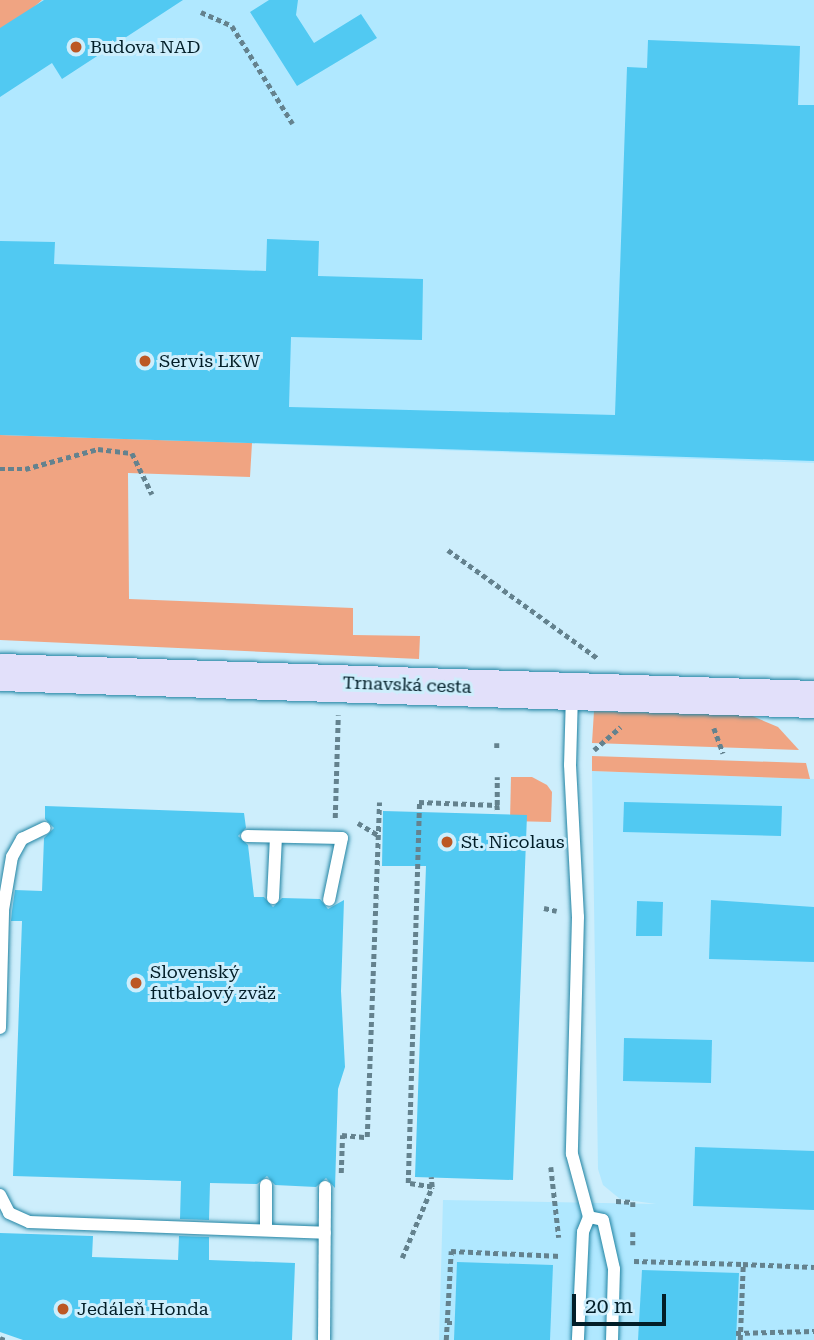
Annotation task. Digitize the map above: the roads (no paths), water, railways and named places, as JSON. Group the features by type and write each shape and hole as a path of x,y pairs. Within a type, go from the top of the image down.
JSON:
{"main road":[{"name":"Trnavská cesta","path":"0,672 814,699"}],"lane":[{"path":"573,690 570,765 578,917 572,1154 589,1217 583,1232 578,1340"},
{"path":"0,1028 3,910 12,857 22,839 45,828"},
{"path":"247,836 342,838 329,900"},
{"path":"272,898 276,837"},
{"path":"265,1230 266,1185"},
{"path":"324,1340 326,1187"},
{"path":"0,1195 9,1213 29,1222 325,1233"},
{"path":"589,1217 603,1220 614,1269 612,1340"}],"place":[{"name":"Budova NAD","path":"76,47"},
{"name":"Servis LKW","path":"145,361"},
{"name":"St. Nicolaus","path":"447,842"},
{"name":"Slovenský futbalový zväz","path":"136,983"},
{"name":"Jedáleň Honda","path":"63,1309"}]}
